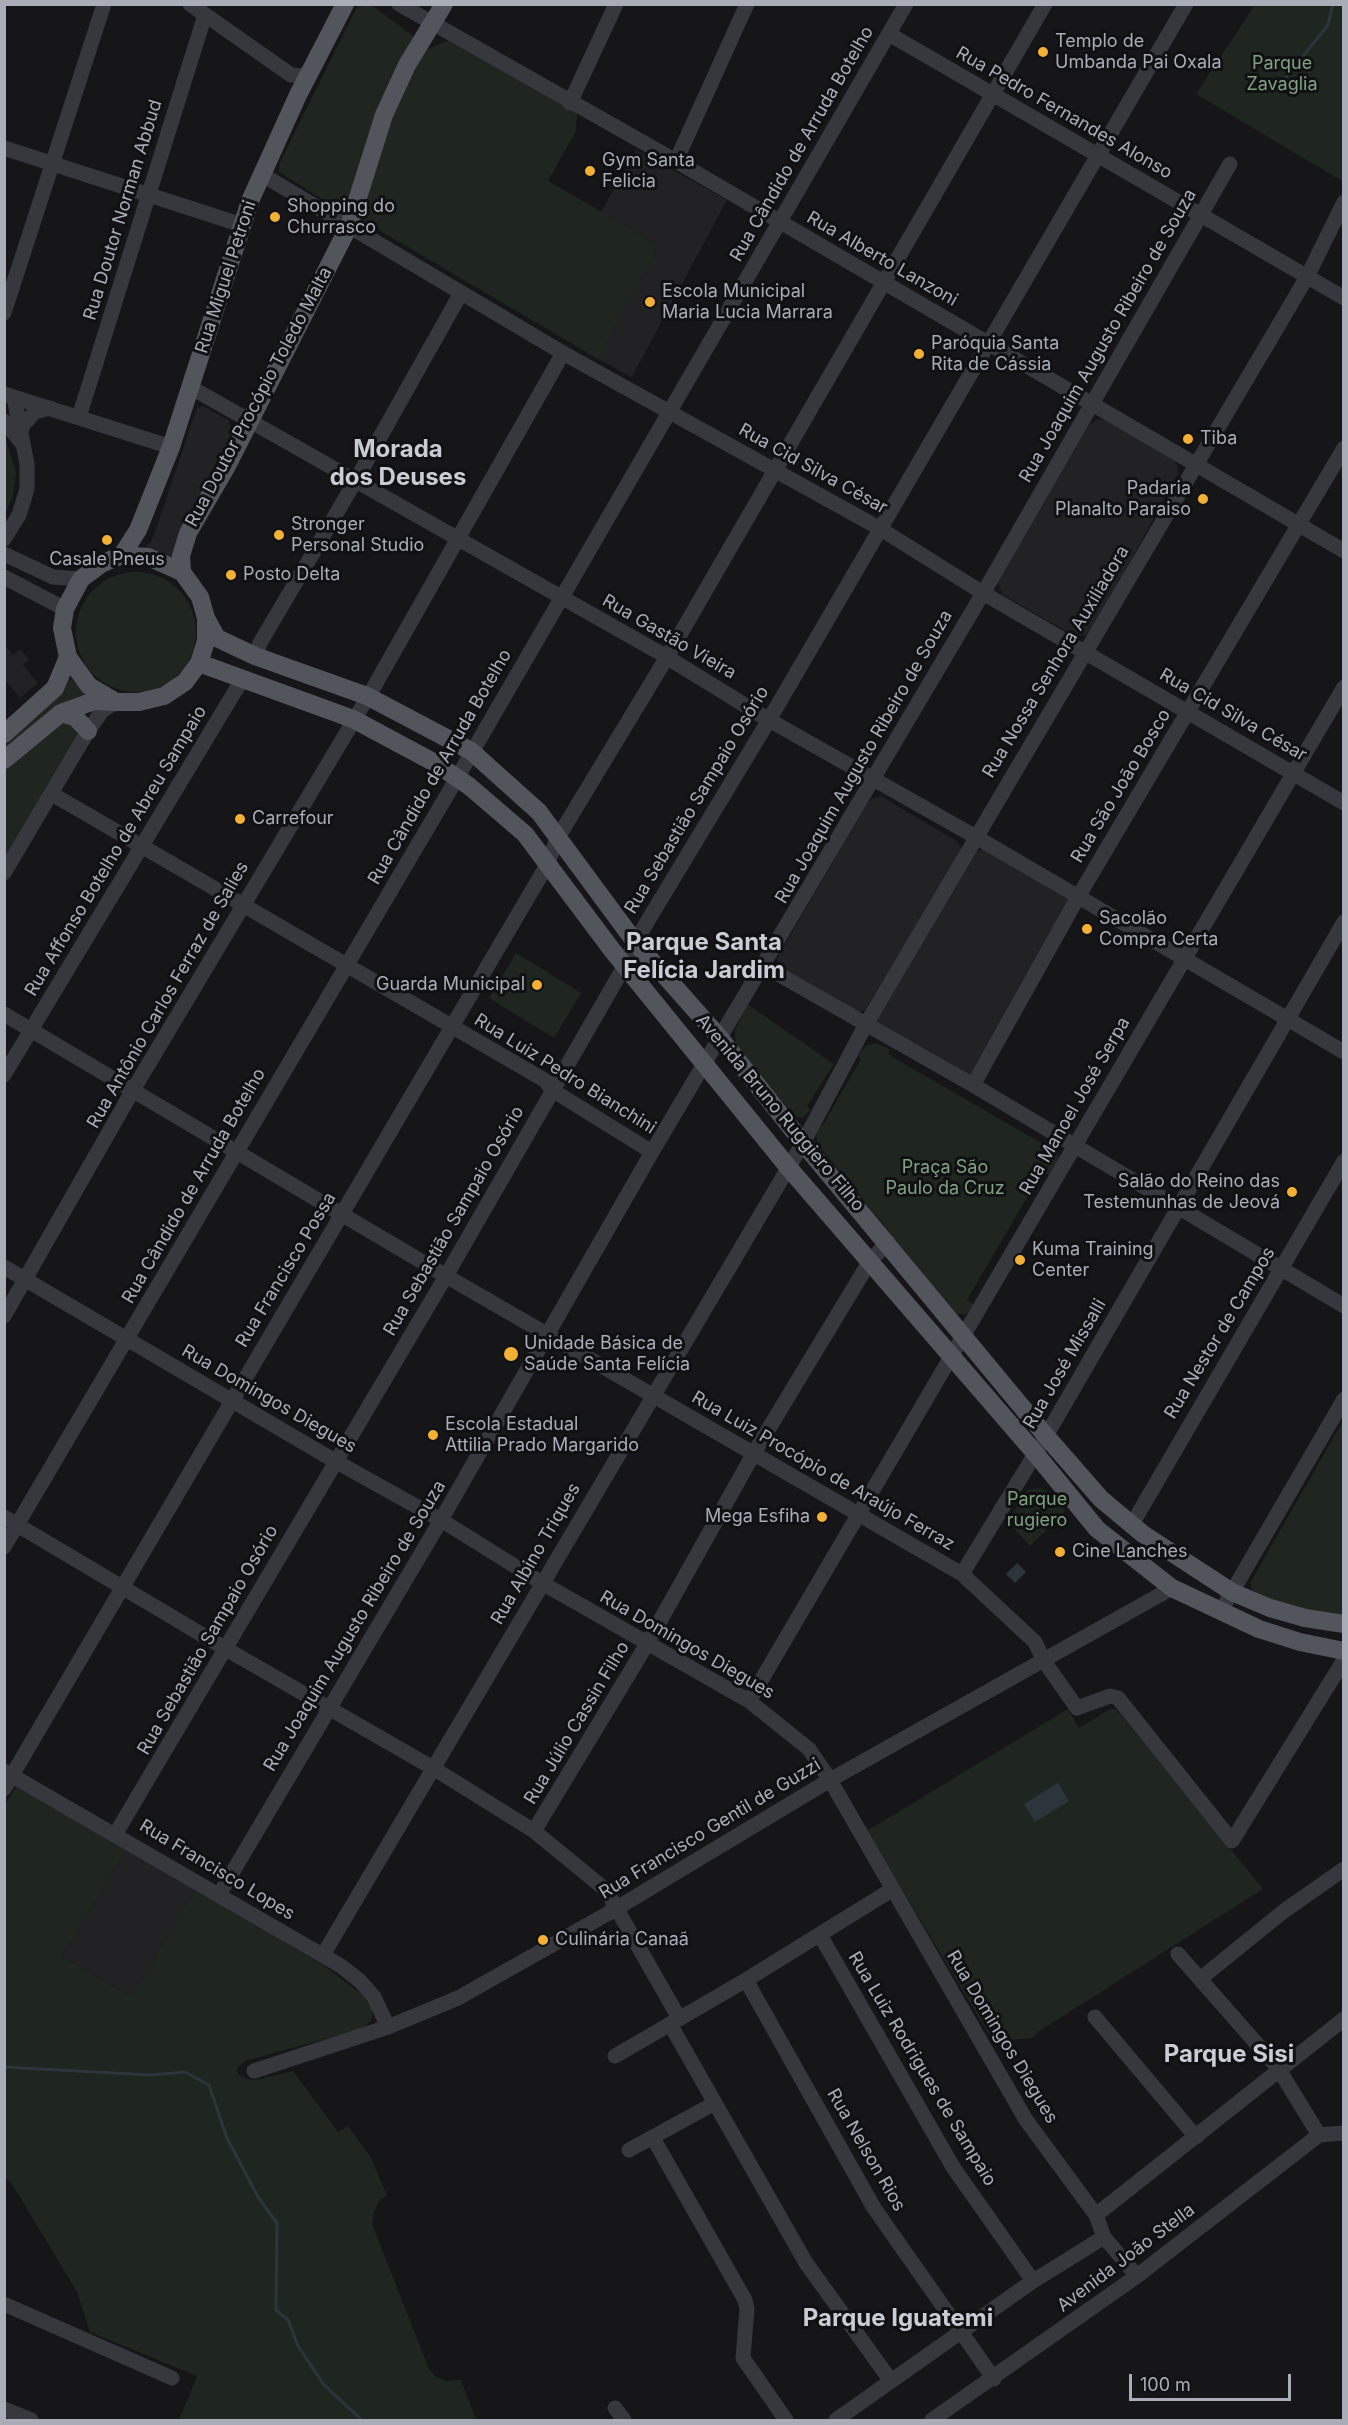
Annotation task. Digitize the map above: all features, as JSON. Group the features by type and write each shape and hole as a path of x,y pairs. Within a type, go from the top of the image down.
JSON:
{"main road":[{"name":"Rua Miguel Petroni","path":"122,555 138,530 171,447 242,225 261,174 298,95 299,75 345,4"},
{"name":"Rua Doutor Procópio Toledo Malta","path":"182,572 181,555 188,533 250,419 348,226 384,115 407,65 444,4"},
{"path":"4,760 61,713 94,701 116,702 139,702 164,696 185,682 199,663 206,641 207,618 200,597 182,572 148,557 122,555 101,564 81,579 65,609 62,628 68,657 90,686 116,702"},
{"name":"Avenida Bruno Ruggiero Filho","path":"207,618 217,638 255,656 368,696 471,751 539,812 635,942 720,1038 803,1143 1101,1499 1131,1526 1232,1592 1270,1608 1305,1618 1344,1624"},
{"path":"4,734 55,688 68,657"},
{"name":"Avenida Bruno Ruggiero Filho","path":"199,663 353,719 457,777 525,834 625,965 788,1167 1035,1453 1097,1529 1172,1588 1259,1629 1300,1642 1344,1651"},
{"path":"61,713 75,717 88,731"}],"street":[{"path":"4,313 104,4"},
{"path":"190,4 299,75"},
{"name":"Rua Alberto Lanzoni","path":"399,4 570,103 676,160 778,222 1344,551"},
{"path":"570,103 616,4"},
{"path":"676,160 747,4"},
{"name":"Rua Cândido de Arruda Botelho","path":"4,1547 11,1520 128,1339 562,598 906,4"},
{"name":"Rua Francisco Possa","path":"4,1789 8,1773 122,1587 343,1213 547,865 557,839 667,657 773,470 1046,4"},
{"name":"Rua Sebastião Sampaio Osório","path":"116,1833 446,1275 625,965 635,942 769,720 1185,4"},
{"name":"Rua Doutor Norman Abbud","path":"79,417 205,15"},
{"name":"Rua Pedro Fernandes Alonso","path":"889,34 1344,298"},
{"path":"4,148 242,225"},
{"name":"Rua Joaquim Augusto Ribeiro de Souza","path":"219,1895 441,1520 652,1152 874,780 1230,164"},
{"name":"Rua Cid Silva César","path":"261,174 563,353 879,528 983,593 1344,802"},
{"name":"Rua Nossa Senhora Auxiliadora","path":"803,1143 865,1026 1307,277 1344,202"},
{"path":"255,656 260,643 356,480 461,292"},
{"name":"Rua Antônio Carlos Ferraz de Salies","path":"4,1316 133,1090 368,696 563,353"},
{"name":"Rua Gastão Vieira","path":"190,387 667,657 769,720 976,837 1344,1052"},
{"path":"9,396 171,447"},
{"path":"4,539 19,515 27,489 27,464 9,396"},
{"path":"21,439 23,425 35,411 50,408"},
{"path":"4,421 21,439"},
{"name":"Rua São João Bosco","path":"973,1085 1078,897 1344,448"},
{"path":"4,554 53,577 81,579"},
{"path":"4,577 65,609"},
{"name":"Rua Affonso Botelho de Abreu Sampaio","path":"4,1075 243,678"},
{"name":"Rua Manoel José Serpa","path":"749,1701 1292,772 1344,687"},
{"path":"4,873 88,731 102,711 116,702"},
{"name":"Rua Luiz Pedro Bianchini","path":"52,794 142,843 546,1081 552,1090 652,1152"},
{"name":"Rua José Missalli","path":"962,1575 1046,1436 1344,922"},
{"path":"764,966 865,1026 973,1085 1344,1306"},
{"name":"Rua Luiz Procópio de Araújo Ferraz","path":"4,1014 446,1275 962,1575 1028,1634 1077,1708 1110,1696 1118,1698 1232,1841 1344,1660"},
{"name":"Rua Albino Triques","path":"323,1955 803,1143"},
{"name":"Rua Nestor de Campos","path":"1131,1526 1344,1161"},
{"name":"Rua Júlio Cassin Filho","path":"534,1831 647,1644 754,1453 870,1261 888,1242"},
{"name":"Rua Domingos Diegues","path":"4,1267 335,1461 441,1520 542,1583 749,1701 809,1749 830,1780 1026,2120 1096,2215 1104,2236 1137,2276"},
{"path":"1221,1611 1344,1399"},
{"path":"11,1520 226,1649 433,1768 534,1831 606,1890 715,2103 806,2263 891,2381"},
{"name":"Rua Francisco Gentil de Guzzi","path":"254,2071 388,2027 458,1998 617,1908 830,1780 1172,1588"},
{"name":"Rua Francisco Lopes","path":"8,1773 116,1833 323,1955 360,1981 374,1997 388,2027"},
{"path":"1200,1979 1284,1911 1344,1869"},
{"path":"615,2056 746,1980 893,1889"},
{"name":"Rua Luiz Rodrigues de Sampaio","path":"820,1935 953,2167 1033,2282"},
{"path":"1178,1954 1278,2068 1319,2135 1344,2133"},
{"name":"Rua Nelson Rios","path":"746,1980 874,2208 964,2333 994,2379"},
{"path":"1095,2017 1196,2137"},
{"path":"1096,2215 1196,2137 1278,2068 1344,2019"},
{"path":"629,2150 715,2103"},
{"name":"Avenida João Stella","path":"932,2421 1137,2276 1319,2135"},
{"path":"653,2138 745,2300 747,2309 743,2358 786,2421"},
{"path":"836,2421 891,2381 964,2333 1033,2282 1104,2236"},
{"path":"4,2304 172,2378"},
{"path":"615,2408 624,2421"},
{"path":"4,2409 31,2421"}],"shaded area":[{"name":"Escola Municipal Maria Lucia Marrara","path":"636,150 727,200 632,377 598,359 659,245 601,212"},
{"path":"203,406 228,420 233,433 176,564 148,552 145,547 151,542 156,529 197,408"},
{"path":"1097,419 1105,420 1173,458 1177,464 1178,473 1093,630 1087,635 1075,636 1003,595 998,583 999,576 1088,426"},
{"path":"5,645 13,655 20,649 29,660 23,665 38,683 20,698 5,680"},
{"path":"882,797 958,842 961,849 958,859 865,1010 858,1013 780,969 777,958 866,805 873,798"},
{"path":"984,849 1068,900 969,1076 877,1022 876,1017 975,851"},
{"path":"1017,1563 1026,1572 1015,1583 1006,1574"},
{"path":"1058,1783 1069,1801 1035,1822 1024,1804"},
{"path":"127,1848 195,1889 132,1997 62,1956"}],"green space":[{"path":"371,5 416,38 348,203 338,209 279,172 280,162 357,7"},
{"name":"Parque Zavaglia","path":"1255,5 1343,5 1342,181 1196,94"},
{"path":"449,40 577,112 576,131 548,181 659,245 598,359 362,220 386,119 426,50"},
{"path":"5,437 16,472 13,496 5,514"},
{"path":"136,572 159,577 178,590 191,609 196,632 191,655 178,674 159,687 136,692 113,687 94,674 81,655 76,632 81,609 94,590 113,577"},
{"path":"68,677 93,697 5,756 5,741"},
{"path":"65,720 78,732 77,735 5,858 5,768"},
{"path":"516,953 581,993 554,1038 489,998"},
{"path":"747,1004 834,1064 807,1106 811,1110 803,1117 796,1117 736,1050 735,1030"},
{"name":"Praça São Paulo da Cruz","path":"876,1043 889,1049 889,1055 1050,1148 1051,1143 1058,1149 1059,1160 1050,1176 1042,1172 967,1300 975,1305 965,1315 955,1313 817,1143 816,1129 823,1125 861,1059 858,1055 867,1045"},
{"path":"1343,1421 1343,1616 1294,1607 1259,1595 1252,1590 1250,1583"},
{"name":"Parque rugiero","path":"1041,1488 1053,1495 1065,1511 1030,1546 1008,1522 1027,1490"},
{"path":"1068,1709 1079,1728 1110,1709 1116,1709 1263,1889 1038,2032 1033,2038 993,2041 867,1831"},
{"path":"16,1787 127,1848 62,1956 132,1997 195,1889 323,1965 360,1993 373,2008 371,2021 361,2029 245,2061 237,2068 238,2074 245,2079 255,2080 293,2071 338,2132 348,2126 370,2156 387,2195 379,2201 372,2224 429,2369 436,2377 447,2381 461,2380 476,2420 179,2420 197,2376 90,2332 77,2292 12,2184 5,2177 4,1807"}],"waterway":[{"path":"1283,81 1328,25 1333,4"},
{"path":"4,2067 150,2075 185,2072 209,2085 227,2138 258,2197 277,2223 276,2310 288,2320 298,2346 324,2385 362,2420"}],"place":[{"name":"Templo de Umbanda Pai Oxala","path":"1043,52"},
{"name":"Gym Santa Felicia","path":"590,171"},
{"name":"Shopping do Churrasco","path":"275,217"},
{"name":"Escola Municipal Maria Lucia Marrara","path":"650,302"},
{"name":"Paróquia Santa Rita de Cássia","path":"919,354"},
{"name":"Tiba","path":"1188,439"},
{"name":"Padaria Planalto Paraiso","path":"1203,499"},
{"name":"Stronger Personal Studio","path":"279,535"},
{"name":"Casale Pneus","path":"107,540"},
{"name":"Posto Delta","path":"231,575"},
{"name":"Carrefour","path":"240,819"},
{"name":"Sacolão Compra Certa","path":"1087,929"},
{"name":"Guarda Municipal","path":"537,985"},
{"name":"Salão do Reino das Testemunhas de Jeová","path":"1292,1192"},
{"name":"Kuma Training Center","path":"1020,1260"},
{"name":"Unidade Básica de Saúde Santa Felícia","path":"511,1354"},
{"name":"Escola Estadual Attilia Prado Margarido","path":"433,1435"},
{"name":"Mega Esfiha","path":"822,1517"},
{"name":"Cine Lanches","path":"1060,1552"},
{"name":"Culinária Canaã","path":"543,1940"}],"district":[{"name":"Morada dos Deuses","path":"398,464"},
{"name":"Parque Santa Felícia Jardim","path":"704,957"},
{"name":"Parque Sisi","path":"1229,2055"},
{"name":"Parque Iguatemi","path":"898,2319"}]}
